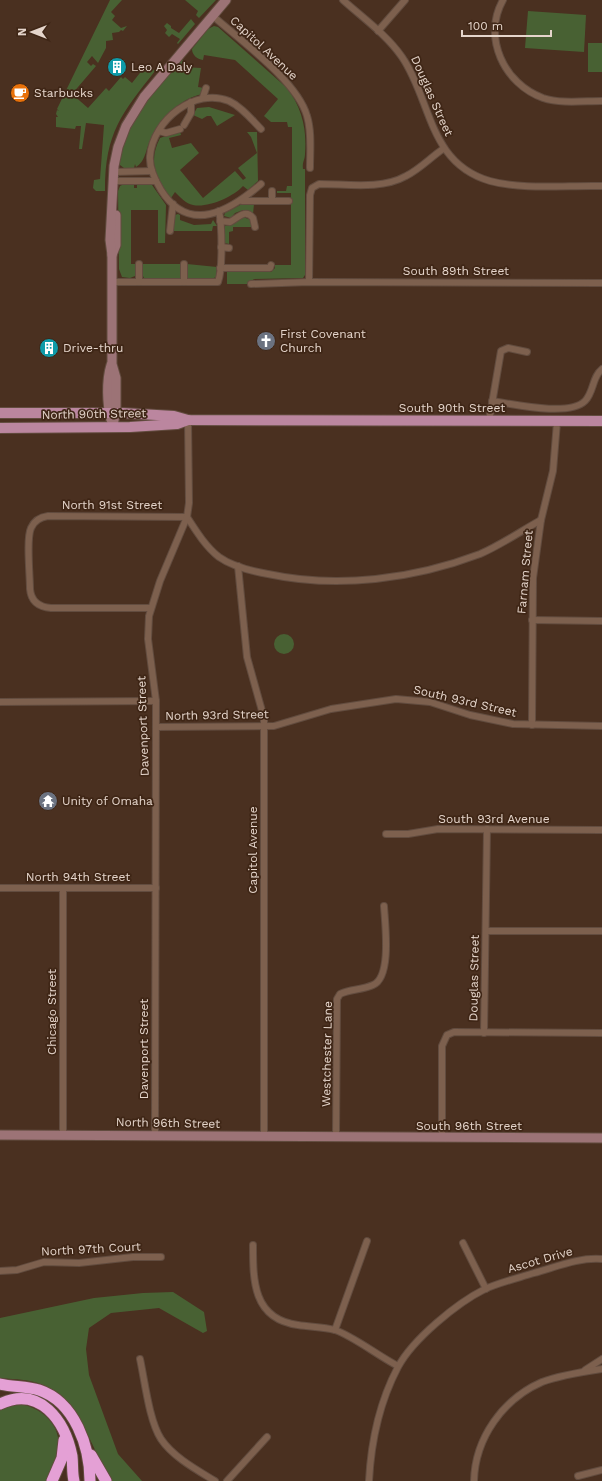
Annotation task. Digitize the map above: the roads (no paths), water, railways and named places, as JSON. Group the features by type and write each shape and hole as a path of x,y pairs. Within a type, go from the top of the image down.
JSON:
{"highway":[{"path":"0,1384 31,1388 49,1395 67,1410 106,1481"},
{"path":"0,1404 18,1399 34,1401 54,1414 62,1428 72,1456 74,1481"},
{"path":"52,1481 64,1451 62,1428"},
{"path":"82,1436 90,1467 90,1481"}],"main road":[{"name":"North 90th Street","path":"0,413 112,413 174,416 188,420 301,421"},
{"name":"North 90th Street","path":"0,428 113,427 177,424 188,420"},
{"name":"South 90th Street","path":"301,421 602,422"}],"street":[{"path":"113,427 112,413 116,378 112,364 112,255 116,245 116,203 113,194 113,176 119,142 134,112 226,0"},
{"name":"Douglas Street","path":"343,0 395,47 407,65 436,135 444,149 458,163 474,174 496,182 519,185 602,186"},
{"path":"378,31 405,0"},
{"path":"503,0 496,18 494,36 502,62 514,80 534,94 550,100 602,101"},
{"name":"Capitol Avenue","path":"213,16 285,80 298,95 305,109 309,124 310,168"},
{"path":"203,97 206,88"},
{"path":"261,129 252,115 229,101 218,98 203,97 191,102 172,116 159,132 150,154 152,171 156,181 173,204 184,212 194,215 219,211 241,201 261,184"},
{"path":"159,132 166,133 182,127 191,113 191,102"},
{"path":"309,282 310,192 315,186 319,184 376,184 393,181 411,173 444,149"},
{"path":"113,176 152,171"},
{"path":"113,176 156,181"},
{"path":"272,191 272,200"},
{"path":"241,201 289,201"},
{"path":"170,231 173,204"},
{"path":"112,282 218,282 220,268 219,211"},
{"path":"220,221 230,222 242,214 246,214 253,218 255,227"},
{"path":"220,248 229,248"},
{"path":"139,264 139,282"},
{"path":"184,264 184,282"},
{"path":"220,268 270,268 272,265"},
{"name":"South 89th Street","path":"251,284 309,282 602,283"},
{"path":"488,421 501,351 508,348 527,352"},
{"path":"492,401 529,407 564,408 577,406 588,396 597,375 602,369"},
{"name":"Davenport Street","path":"155,1135 156,701 148,639 151,608 160,581 187,517 189,503 188,420"},
{"name":"Farnam Street","path":"532,725 533,578 541,520 554,471 557,422"},
{"name":"North 91st Street","path":"151,608 48,608 39,606 32,599 30,589 30,532 32,526 37,520 48,516 187,517"},
{"path":"187,517 213,552 228,562 250,571 295,578 337,581 373,579 424,571 474,556 500,544 541,520"},
{"name":"Capitol Avenue","path":"238,566 247,658 264,718 264,1136"},
{"path":"532,620 602,620"},
{"name":"South 93rd Street","path":"372,701 384,699 412,699 430,702 492,721 532,725 602,726"},
{"name":"North 93rd Street","path":"0,702 156,701"},
{"name":"North 93rd Street","path":"156,727 274,726 313,714 372,701"},
{"name":"South 93rd Avenue","path":"386,834 408,834 438,829 602,830"},
{"name":"Douglas Street","path":"442,1138 443,1041 447,1035 454,1032 484,1032 487,829"},
{"name":"North 94th Street","path":"0,888 156,888"},
{"name":"Chicago Street","path":"63,889 63,1135"},
{"name":"Westchester Lane","path":"336,1137 337,999 340,994 373,985 381,979 385,968 384,906"},
{"path":"486,931 602,931"},
{"path":"484,1032 602,1033"},
{"name":"North 96th Street","path":"0,1135 336,1137"},
{"name":"South 96th Street","path":"336,1137 602,1138"},
{"path":"335,1330 367,1241"},
{"path":"463,1243 486,1289"},
{"path":"253,1245 255,1287 260,1301 276,1318 287,1322 335,1330 398,1366"},
{"name":"North 97th Court","path":"0,1271 17,1270 44,1262 79,1263 133,1257 161,1257"},
{"name":"Ascot Drive","path":"369,1481 377,1426 398,1366 420,1340 444,1317 486,1289 513,1279 577,1261 602,1259"},
{"path":"140,1359 153,1421 162,1439 175,1454 214,1481"},
{"path":"583,1371 602,1359"},
{"path":"474,1481 476,1464 482,1442 494,1421 507,1406 532,1387 556,1378 583,1371 602,1369"},
{"path":"227,1481 267,1437"},
{"path":"578,1476 602,1470"}],"place":[{"name":"Leo A Daly","path":"117,67"},
{"name":"Starbucks","path":"20,93"},
{"name":"First Covenant Church","path":"266,341"},
{"name":"Drive-thru","path":"49,348"},
{"name":"Unity of Omaha","path":"48,801"}]}
